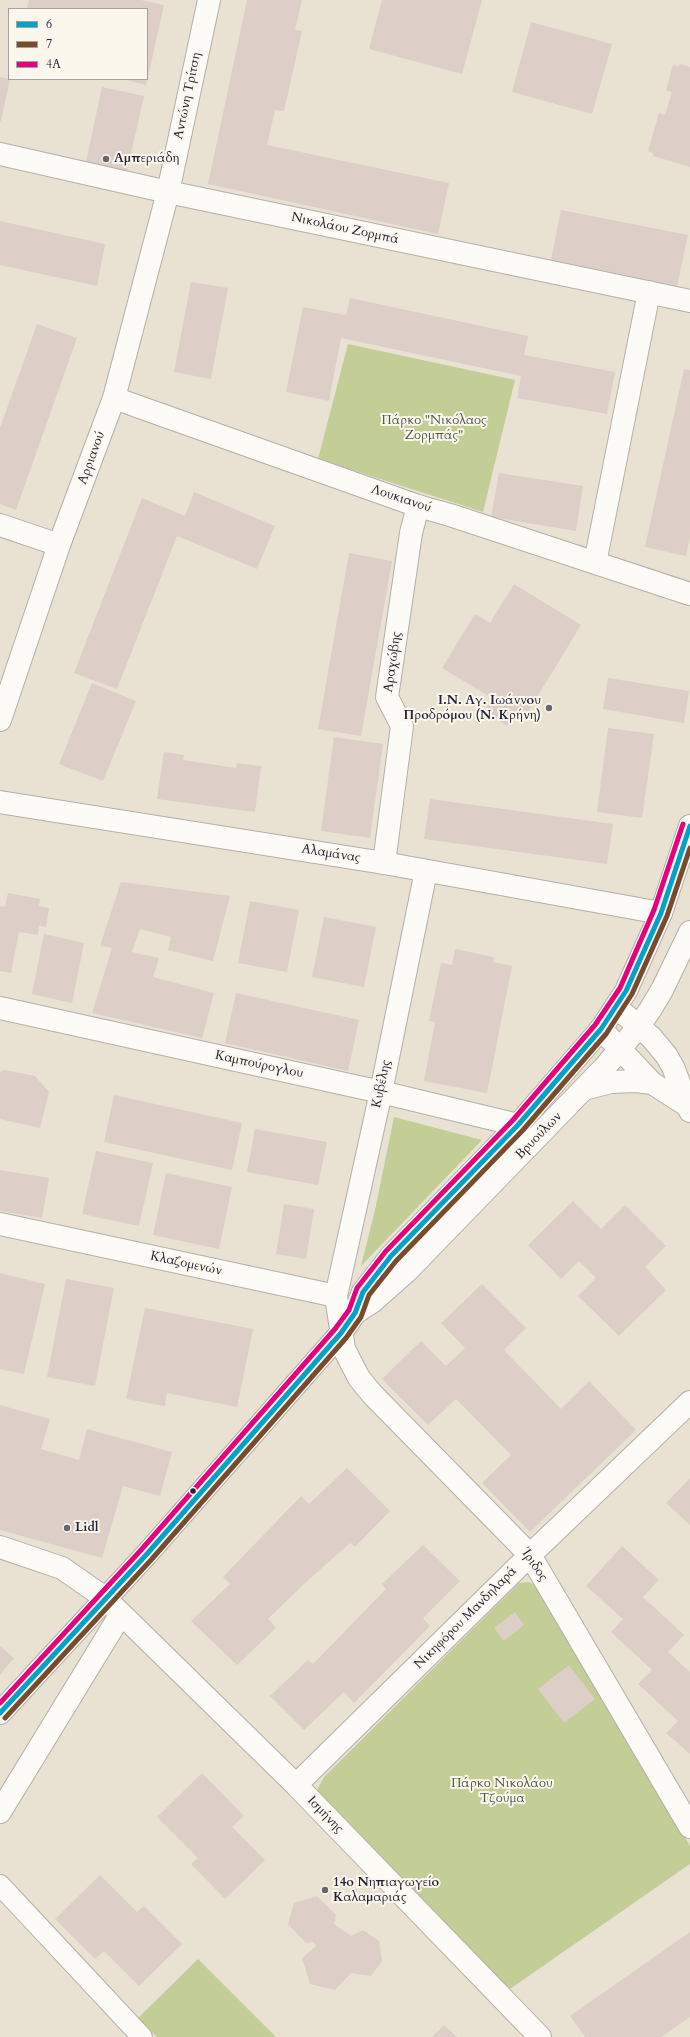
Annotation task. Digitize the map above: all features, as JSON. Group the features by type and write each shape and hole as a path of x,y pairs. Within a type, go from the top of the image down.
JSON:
{"street":[{"name":"Αντώνη Τρίτση","path":"168,192 209,0"},
{"name":"Νικολάου Ζορμπά","path":"0,154 168,192 690,301"},
{"name":"Αρριανού","path":"0,720 60,545 114,398 168,192"},
{"path":"595,563 649,292"},
{"name":"Λουκιανού","path":"114,398 418,506 690,594"},
{"name":"Αραχώβης","path":"384,863 402,726 387,697 411,533 418,506"},
{"path":"0,525 60,545"},
{"name":"Αλαμάνας","path":"0,802 384,863 660,913"},
{"name":"Βρυούλων","path":"0,1713 146,1555 341,1333 355,1313 363,1292 391,1256 518,1125 601,1029 626,991 660,913 690,826"},
{"name":"Κυβέλης","path":"336,1296 381,1092 426,871"},
{"name":"Βρυούλων","path":"355,1313 386,1291 407,1271 584,1089 640,1026 662,990 690,932"},
{"path":"616,1007 651,1037 673,1067 689,1109"},
{"name":"Καμπούρογλου","path":"0,1008 381,1092 518,1125"},
{"path":"601,1029 652,1083 689,1109"},
{"path":"584,1089 617,1082 652,1083"},
{"name":"Κλαζομενών","path":"0,1224 336,1296"},
{"path":"336,1296 341,1333"},
{"name":"Ίριδος","path":"341,1333 349,1360 358,1378 530,1555 690,1827"},
{"name":"Νικηφόρου Μανδηλαρά","path":"296,1785 530,1555 690,1402"},
{"name":"Ισμήνης","path":"0,1547 62,1568 105,1598 296,1785 540,2037"},
{"path":"0,1812 122,1614"}],"lane":[{"path":"0,1885 142,2037"}],"green space":[{"name":"Πάρκο \"Νικόλαος Ζορμπάς\"","path":"348,344 515,380 483,512 318,459"},
{"path":"394,1117 482,1140 361,1266 375,1210"},
{"name":"Πάρκο Νικολάου Τζούμα","path":"529,1582 539,1587 690,1846 690,1864 507,1991 318,1797 318,1788 324,1777 519,1583"},
{"path":"198,1959 276,2037 157,2037 138,2018"}],"building":[{"path":"29,0 141,0 164,5 148,77 148,8 27,8"},
{"path":"247,0 302,0 295,30 302,31 284,111 275,110 267,145 449,183 438,234 208,184"},
{"path":"382,0 482,0 462,74 369,49"},
{"path":"531,22 612,44 592,114 512,92"},
{"path":"680,64 690,67 690,167 653,156 653,153 648,151 659,113 665,115 672,92 666,90 673,65 679,67"},
{"path":"0,77 10,80 0,121"},
{"path":"127,80 147,80 146,85"},
{"path":"102,87 144,96 127,171 86,162"},
{"path":"561,210 688,235 677,286 551,260"},
{"path":"0,221 105,244 97,286 0,265"},
{"path":"191,282 228,288 211,379 174,372"},
{"path":"350,298 528,336 524,355 615,372 607,414 517,398 521,376 341,338 329,401 286,392 303,307 346,315"},
{"path":"37,324 77,338 16,510 0,504 0,428"},
{"path":"684,369 690,370 690,536 686,556 645,547"},
{"path":"499,473 583,486 576,531 491,517"},
{"path":"194,492 275,526 257,569 177,536 117,689 74,673 142,498 185,516"},
{"path":"349,553 392,561 361,736 318,729"},
{"path":"514,584 581,625 523,720 514,714 507,726 484,712 492,698 442,668 475,614 490,623"},
{"path":"608,678 689,691 684,723 603,709"},
{"path":"92,683 136,701 103,781 59,764"},
{"path":"608,728 654,734 642,818 597,812"},
{"path":"334,737 383,744 370,838 321,831"},
{"path":"164,752 184,755 183,760 236,768 237,763 261,766 255,812 157,799"},
{"path":"430,799 613,824 607,864 424,839"},
{"path":"121,882 230,896 213,961 168,950 171,937 140,929 132,952 159,958 153,977 214,993 202,1038 92,1013 112,948 100,946"},
{"path":"8,893 40,899 39,906 49,908 46,927 39,926 38,935 19,932 11,973 0,971 0,906 5,907"},
{"path":"250,901 299,910 287,972 238,963"},
{"path":"324,917 376,927 364,987 312,977"},
{"path":"44,934 84,943 72,1003 32,994"},
{"path":"455,949 494,957 493,962 512,966 487,1093 424,1081 435,1022 429,1021 441,963 452,965"},
{"path":"236,993 359,1020 348,1071 225,1043"},
{"path":"5,1070 35,1076 49,1092 40,1128 0,1119 0,1072"},
{"path":"114,1095 242,1123 232,1170 104,1142"},
{"path":"255,1129 327,1142 318,1185 247,1172"},
{"path":"96,1151 153,1163 139,1226 82,1214"},
{"path":"0,1170 49,1178 42,1218 0,1211"},
{"path":"166,1173 232,1187 219,1249 153,1235"},
{"path":"573,1201 601,1229 625,1205 666,1246 645,1267 666,1290 619,1336 578,1296 596,1278 579,1261 561,1279 528,1245"},
{"path":"284,1204 314,1209 306,1259 276,1254"},
{"path":"0,1273 45,1284 24,1374 0,1369"},
{"path":"66,1279 114,1288 95,1386 47,1377"},
{"path":"482,1284 526,1328 504,1350 561,1409 589,1381 636,1430 530,1532 482,1483 511,1455 456,1399 428,1425 382,1379 421,1341 446,1366 465,1348 441,1323"},
{"path":"145,1308 253,1329 237,1407 167,1393 165,1406 126,1399"},
{"path":"0,1405 50,1419 41,1449 79,1460 87,1429 172,1452 160,1496 123,1486 102,1558 0,1530"},
{"path":"347,1468 390,1511 355,1547 350,1543 306,1582 268,1619 276,1628 237,1665 191,1621 230,1584 223,1577 301,1496 309,1504"},
{"path":"690,1478 690,1525 666,1503"},
{"path":"423,1545 460,1581 423,1618 430,1626 354,1703 344,1692 304,1730 270,1696 308,1660 313,1664 386,1589 382,1584"},
{"path":"622,1546 659,1580 643,1597 684,1635 668,1652 690,1672 690,1754 666,1733 678,1721 638,1684 652,1670 611,1632 623,1619 586,1586"},
{"path":"515,1612 524,1625 504,1641 494,1628"},
{"path":"0,1646 14,1658 0,1675"},
{"path":"569,1665 595,1699 564,1723 538,1689"},
{"path":"202,1773 244,1816 232,1827 265,1860 225,1899 191,1864 198,1858 157,1817"},
{"path":"100,1875 137,1912 144,1906 182,1944 139,1986 104,1951 95,1959 55,1919"},
{"path":"317,1896 336,1915 334,1924 351,1936 363,1930 379,1941 382,1961 371,1976 351,1973 335,1990 310,1984 302,1958 316,1946 313,1942 306,1943 288,1924 294,1903"},
{"path":"690,1932 690,2017 661,2037 585,2037 570,2016"},
{"path":"444,2025 457,2037 432,2037"}],"transit line":[{"name":"4Α","path":"0,1703 141,1550 335,1329 349,1310 357,1288 386,1251 513,1120 595,1025 620,988 654,910 683,824"},
{"name":"6","path":"0,1713 146,1555 341,1333 355,1313 363,1292 391,1256 518,1125 601,1029 626,991 661,913 690,826"},
{"name":"7","path":"5,1718 151,1560 346,1338 361,1317 369,1295 396,1261 523,1130 606,1034 632,994 667,916 690,848"}],"place":[{"name":"Αμπεριάδη","path":"106,159"},
{"name":"Ι.Ν. Αγ. Ιωάννου Προδρόμου (Ν. Κρήνη)","path":"549,708"},
{"name":"Lidl","path":"67,1528"},
{"name":"14ο Νηπιαγωγείο Καλαμαριάς","path":"325,1890"}]}
